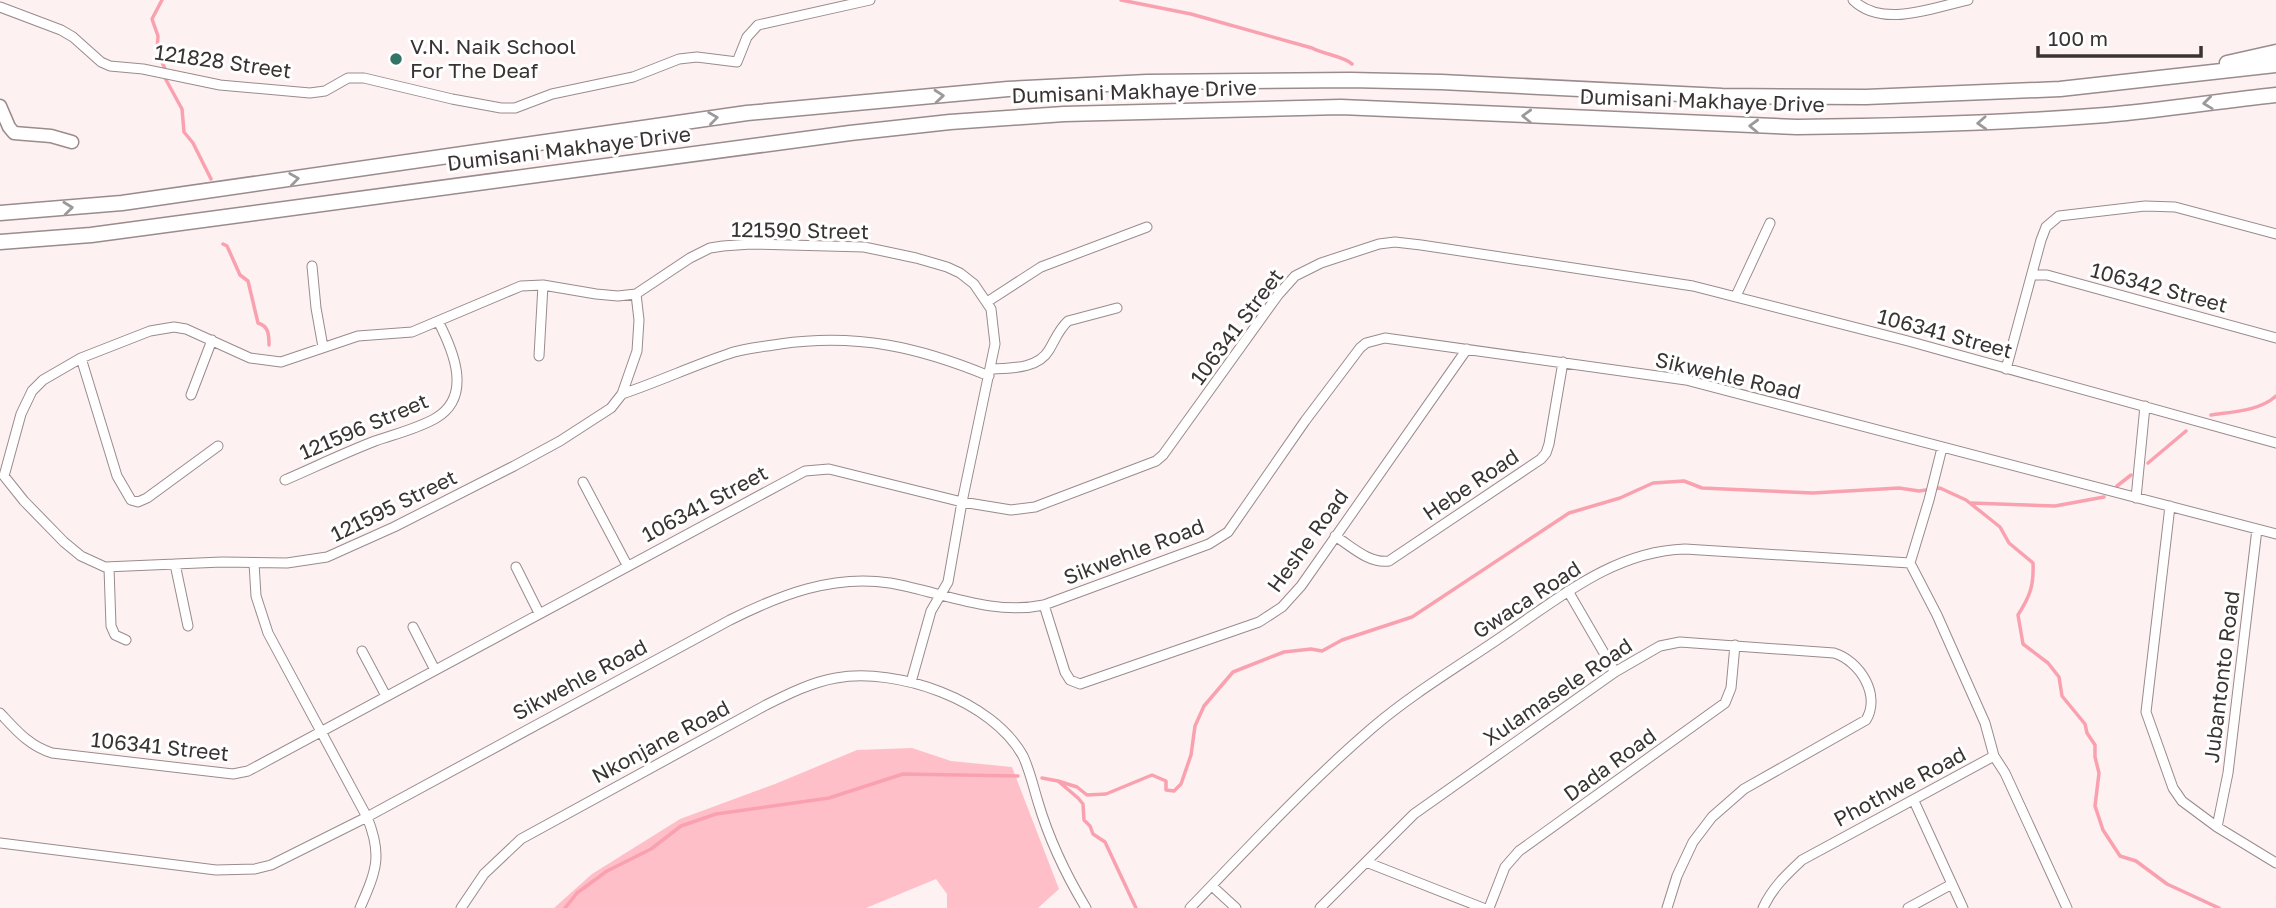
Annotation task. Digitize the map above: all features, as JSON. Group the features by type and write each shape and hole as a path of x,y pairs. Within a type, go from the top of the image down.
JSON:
{"main road":[{"path":"2155,80 2276,52"},
{"name":"Dumisani Makhaye Drive","path":"0,212 135,201 758,112 1007,89 1224,80 1350,80 1801,98 2000,93 2155,80 2276,65"},
{"name":"Dumisani Makhaye Drive","path":"0,242 105,234 816,137 1019,117 1340,107 1797,127 1872,127 1948,125 2108,114 2276,94"}],"street":[{"path":"835,4 870,0"},
{"path":"1853,0 1871,13 1897,15 1968,0"},
{"name":"121828 Street","path":"0,7 61,30 102,62 113,67 143,69 220,85 310,93 324,91 348,78 364,78 501,108 524,107 552,94 633,77 688,58 707,57 737,62 747,37 758,25 835,4"},
{"path":"0,106 14,133 51,136 72,142"},
{"path":"2006,369 2046,227 2059,216 2168,206 2276,234"},
{"path":"1736,296 1770,223"},
{"path":"987,302 1041,267 1147,227"},
{"name":"106341 Street","path":"0,713 21,736 42,750 52,753 233,774 248,771 793,476 812,469 829,470 1000,510 1026,509 1156,461 1287,284 1302,271 1379,244 1406,243 1693,286 2276,443"},
{"name":"121590 Street","path":"636,295 690,258 710,248 751,244 864,247 916,258 960,273 974,284 987,302 995,328 990,372 962,502"},
{"path":"312,266 323,347"},
{"name":"106342 Street","path":"2033,275 2047,275 2276,338"},
{"path":"2,476 20,414 32,391 56,371 81,358 159,329 186,329 250,358 272,362 289,361 358,336 412,332 510,290 532,285 596,294 636,295"},
{"path":"539,356 543,285"},
{"name":"121595 Street","path":"2,476 64,542 81,556 109,568 311,560 342,551 560,441 611,408 622,394 637,351 639,320 636,295"},
{"path":"622,394 729,353 817,340 867,341 926,353 990,372 1039,361 1068,321 1117,308"},
{"name":"121596 Street","path":"285,480 357,448 425,424 443,413 453,399 457,372 451,347 438,321"},
{"name":"Sikwehle Road","path":"0,843 216,870 246,870 287,859 679,647 767,602 803,588 859,582 890,583 1001,608 1044,606 1199,548 1228,532 1343,369 1366,343 1385,338 1686,380 2276,534"},
{"path":"191,395 212,340"},
{"name":"Heshe Road","path":"1044,606 1065,672 1070,680 1084,683 1272,615 1301,586 1467,349"},
{"path":"81,358 117,476 134,502 148,498 218,446"},
{"name":"Hebe Road","path":"1335,536 1370,559 1389,561 1541,459 1549,443 1563,362"},
{"path":"2136,498 2145,407"},
{"path":"1910,563 1941,448"},
{"name":"106341 Street","path":"583,482 627,565"},
{"path":"911,682 931,611 948,582 962,502"},
{"path":"2170,506 2146,712 2158,751 2182,802 2276,863"},
{"name":"Jubantonto Road","path":"2217,827 2228,774 2257,529"},
{"name":"Gwaca Road","path":"1190,908 1299,797 1377,724 1568,591 1613,566 1641,554 1685,549 1910,563"},
{"path":"254,563 256,596 268,633 367,817 378,850 375,867 360,908"},
{"name":"Phothwe Road","path":"1763,908 1768,897 1785,876 1802,860 1994,756 1985,723 1937,615 1910,563"},
{"path":"174,564 188,626"},
{"path":"516,566 540,613"},
{"path":"109,568 111,626 116,635 126,640"},
{"path":"1568,591 1615,672"},
{"path":"413,627 435,670"},
{"name":"Xulamasele Road","path":"1320,908 1414,814 1615,672 1664,644 1680,642 1735,645 1846,656 1861,673 1871,697 1870,712 1861,724 1744,789 1712,817 1693,842 1677,876 1667,908"},
{"name":"Dada Road","path":"1489,908 1505,867 1519,852 1725,703 1731,688 1735,645"},
{"path":"362,651 386,696"},
{"name":"Nkonjane Road","path":"461,908 484,874 521,839 766,705 798,690 835,678 859,676 911,682 960,701 987,716 1005,731 1017,746 1031,776 1060,861 1086,908"},
{"path":"1994,756 2005,773 2067,908"},
{"path":"1914,801 1963,908"},
{"path":"1366,862 1483,908"},
{"path":"1908,908 1952,884"},
{"path":"1212,886 1236,908"}],"shaded area":[{"path":"912,748 951,761 1012,767 1059,889 1038,908 947,908 947,894 936,879 866,908 554,908 592,874 680,819 857,750"}],"waterway":[{"path":"162,0 152,19 158,36 157,50 165,69"},
{"path":"1121,0 1191,14 1312,48 1352,64"},
{"path":"165,78 182,109 184,132 193,143 211,179"},
{"path":"223,244 227,246 240,275 248,281 258,323 266,329 269,345"},
{"path":"2211,415 2254,408 2276,396"},
{"path":"2148,463 2186,431"},
{"path":"2117,486 2131,475"},
{"path":"1058,781 1077,787 1087,795 1106,794 1152,775 1166,781 1166,790 1174,791 1181,784 1191,755 1195,726 1204,706 1233,672 1284,652 1311,649 1322,651 1342,640 1412,617 1569,513 1620,498 1653,483 1684,481 1702,488 1813,493 1899,488 1919,491 1940,488 1966,500 2000,527 2009,543 2033,563 2030,590 2018,615 2023,644 2048,663 2059,677 2062,696 2085,724 2095,745 2099,773 2095,806 2103,830 2120,856 2136,861 2167,884 2219,908"},
{"path":"1971,503 2055,506 2104,497"},
{"path":"565,908 577,893 607,871 651,849 681,826 716,814 829,798 903,774 1018,776"},
{"path":"1042,778 1058,781 1083,804 1084,820 1093,834 1105,842 1136,908"}],"place":[{"name":"V.N. Naik School For The Deaf","path":"396,59"}]}
